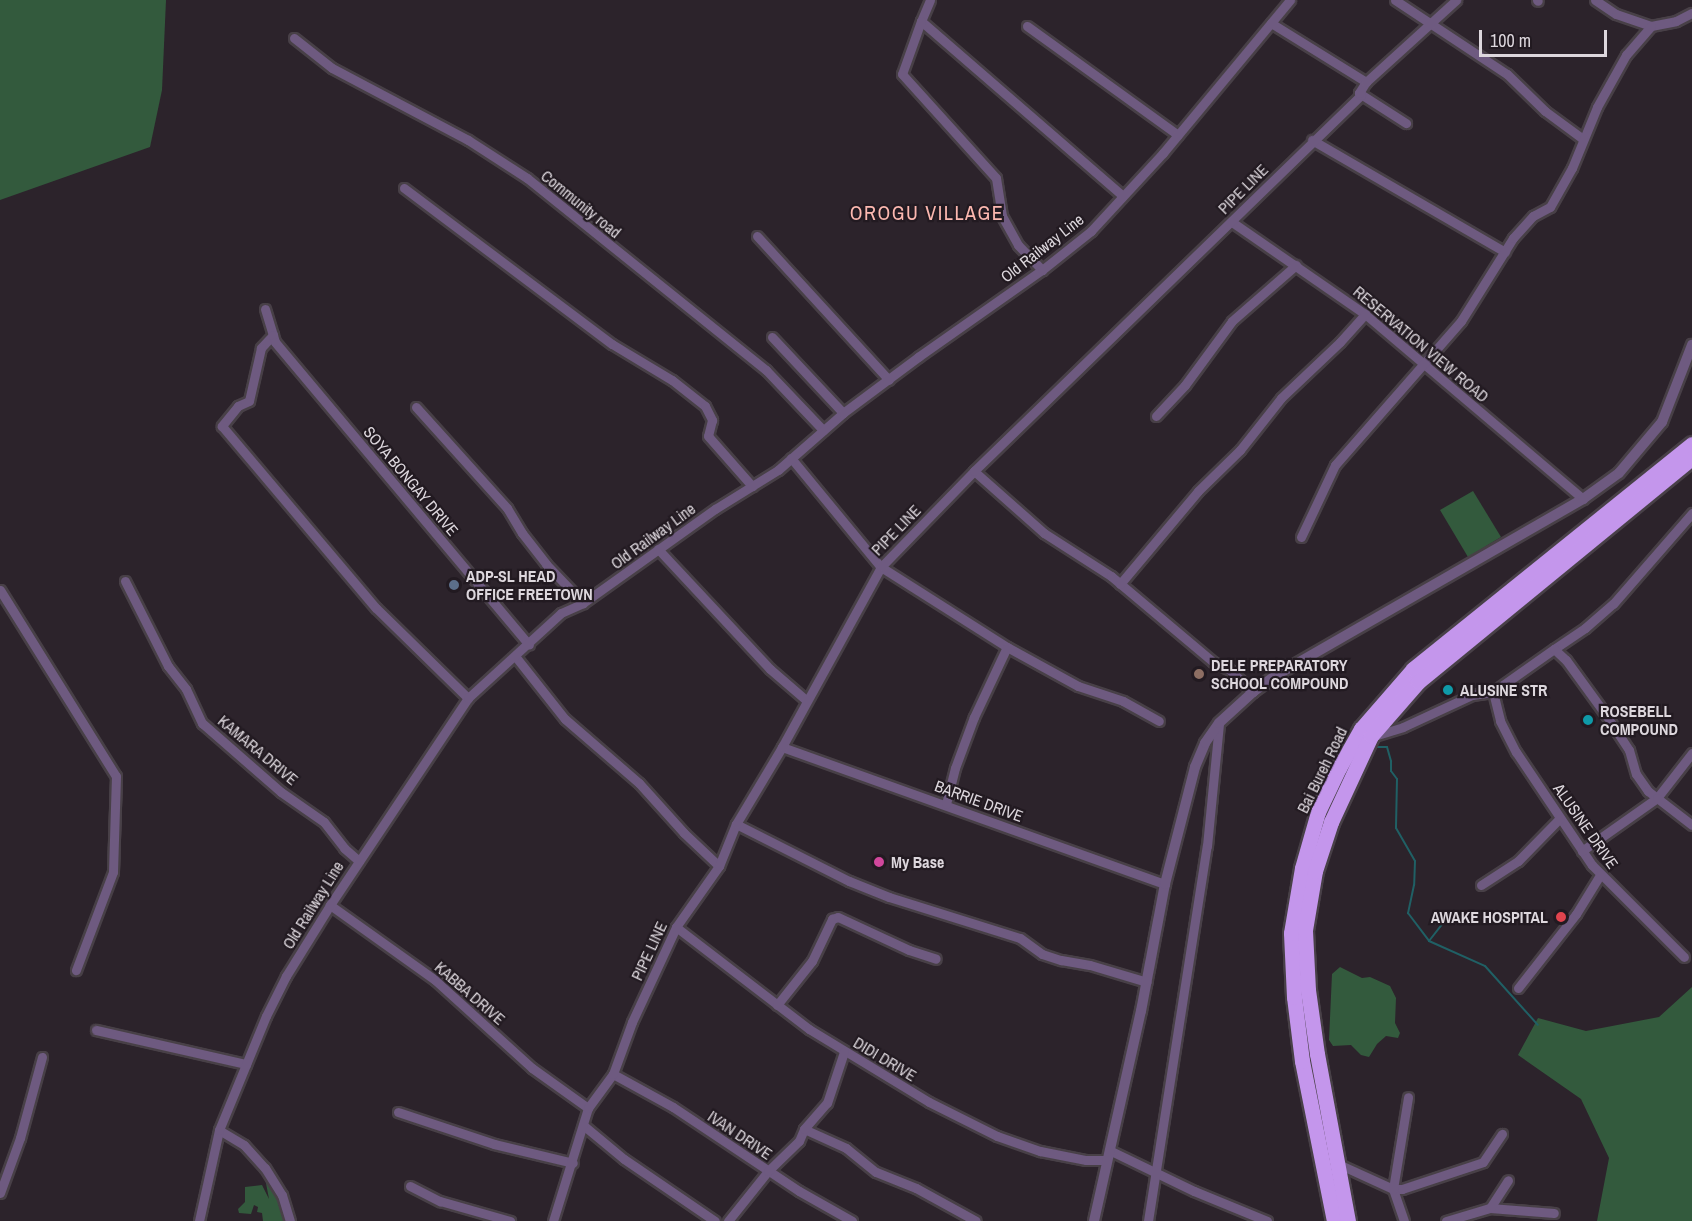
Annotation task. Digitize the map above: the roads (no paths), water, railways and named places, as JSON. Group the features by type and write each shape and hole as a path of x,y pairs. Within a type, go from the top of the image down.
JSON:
{"highway":[{"name":"Bai Bureh Road","path":"1335,1221 1302,1061 1294,997 1291,933 1302,868 1318,812 1361,729 1413,669 1692,444"},
{"name":"Bai Bureh Road","path":"1348,1221 1336,1163 1308,990 1305,930 1315,871 1331,822 1371,736 1418,682 1692,458"}],"street":[{"path":"930,0 902,74 996,178 1002,216 1018,245 1042,270"},
{"name":"Old Railway Line","path":"199,1221 219,1130 286,976 330,905 468,698 529,645 561,613 584,603 791,458 843,413 1042,270 1090,231 1178,135 1290,0"},
{"path":"1395,0 1507,74 1545,111 1583,139"},
{"name":"PIPE LINE","path":"553,1221 573,1163 588,1108 613,1074 632,1022 676,927 719,866 736,824 782,747 881,567 974,471 1232,222 1312,140 1361,95 1359,93 1366,82 1456,0"},
{"path":"1595,0 1616,14 1651,26 1676,21 1692,13"},
{"path":"921,21 1122,196"},
{"path":"1271,23 1366,82"},
{"path":"1027,26 1178,135"},
{"path":"1301,537 1335,465 1461,321 1513,238 1533,216 1550,207 1572,168 1597,107 1626,55 1651,26"},
{"name":"Community road","path":"294,38 332,68 468,141 527,178 766,370 823,430"},
{"path":"1359,93 1406,123"},
{"path":"1312,140 1505,252"},
{"path":"404,188 612,344 672,380 705,406 712,420 708,436 752,486"},
{"name":"RESERVATION VIEW ROAD","path":"1232,222 1365,314 1584,499"},
{"path":"757,236 889,380"},
{"path":"1156,416 1185,385 1232,321 1296,265"},
{"name":"SOYA BONGAY DRIVE","path":"265,309 275,342 529,645"},
{"path":"1120,584 1198,491 1240,450 1281,398 1340,342 1365,314"},
{"path":"273,335 261,348 249,401 238,406 222,426 376,608 468,698"},
{"path":"772,337 843,413"},
{"path":"1094,1221 1147,982 1165,884 1196,768 1205,743 1219,723 1253,692 1584,499 1618,473 1662,422 1692,345"},
{"path":"416,407 507,508 522,534 546,564 584,603"},
{"path":"791,458 881,567 1007,647 1078,686 1123,701 1159,721"},
{"path":"974,471 1044,533 1120,584 1213,662 1230,670 1253,692"},
{"path":"1371,736 1403,728 1472,695 1493,692 1585,628 1613,604 1692,513"},
{"path":"658,549 770,669 806,700"},
{"name":"KAMARA DRIVE","path":"125,581 168,666 186,689 202,723 281,792 319,817 344,848 359,861"},
{"path":"0,590 116,776 113,872 76,970"},
{"path":"946,804 955,768 974,717 1007,647"},
{"path":"1554,649 1566,660 1606,715 1629,750 1636,774 1648,791 1692,825"},
{"path":"515,657 565,719 639,783 684,833 719,866"},
{"name":"ALUSINE DRIVE","path":"1493,692 1500,721 1516,752 1582,851 1600,875 1684,957"},
{"path":"1148,1221 1207,846 1219,723"},
{"name":"BARRIE DRIVE","path":"782,747 1165,884"},
{"path":"1582,851 1657,798 1692,753"},
{"path":"1481,885 1518,861 1560,818"},
{"path":"736,824 849,881 889,897 1020,938 1042,954 1147,982"},
{"path":"1518,988 1576,914 1600,875"},
{"name":"KABBA DRIVE","path":"330,905 435,980 532,1068 588,1108"},
{"path":"777,1005 812,961 832,918 838,917 909,950 936,959"},
{"name":"DIDI DRIVE","path":"676,927 777,1005 844,1052 929,1102 997,1136 1040,1151 1086,1160 1108,1155"},
{"path":"96,1030 246,1064"},
{"path":"728,1221 768,1171 799,1141 804,1129 827,1103 844,1052"},
{"path":"0,1193 20,1138 42,1058"},
{"name":"IVAN DRIVE","path":"613,1074 673,1107 768,1171 852,1221"},
{"path":"1404,1221 1393,1189 1408,1097"},
{"path":"398,1112 494,1144 573,1163"},
{"path":"583,1125 624,1159 715,1221"},
{"path":"804,1129 846,1148 876,1172 916,1188 976,1221"},
{"path":"219,1130 244,1145 265,1168 282,1195 290,1221"},
{"path":"1336,1163 1393,1189 1402,1189 1483,1162 1502,1134"},
{"path":"1108,1155 1266,1221"},
{"path":"1490,1208 1508,1180"},
{"path":"410,1186 440,1201 510,1221"},
{"path":"1446,1221 1490,1208 1554,1213"}],"waterway":[{"path":"1377,747 1387,747 1391,771 1397,779 1396,828 1415,861 1414,885 1408,913 1429,941 1485,966 1538,1025"},
{"path":"1429,941 1447,918"}],"place":[{"name":"ADP-SL HEAD OFFICE FREETOWN","path":"454,585"},
{"name":"DELE PREPARATORY SCHOOL COMPOUND","path":"1199,674"},
{"name":"ALUSINE STR","path":"1448,690"},
{"name":"ROSEBELL COMPOUND","path":"1588,720"},
{"name":"My Base","path":"879,862"},
{"name":"AWAKE HOSPITAL","path":"1561,917"}],"district":[{"name":"OROGU VILLAGE","path":"927,212"}]}
